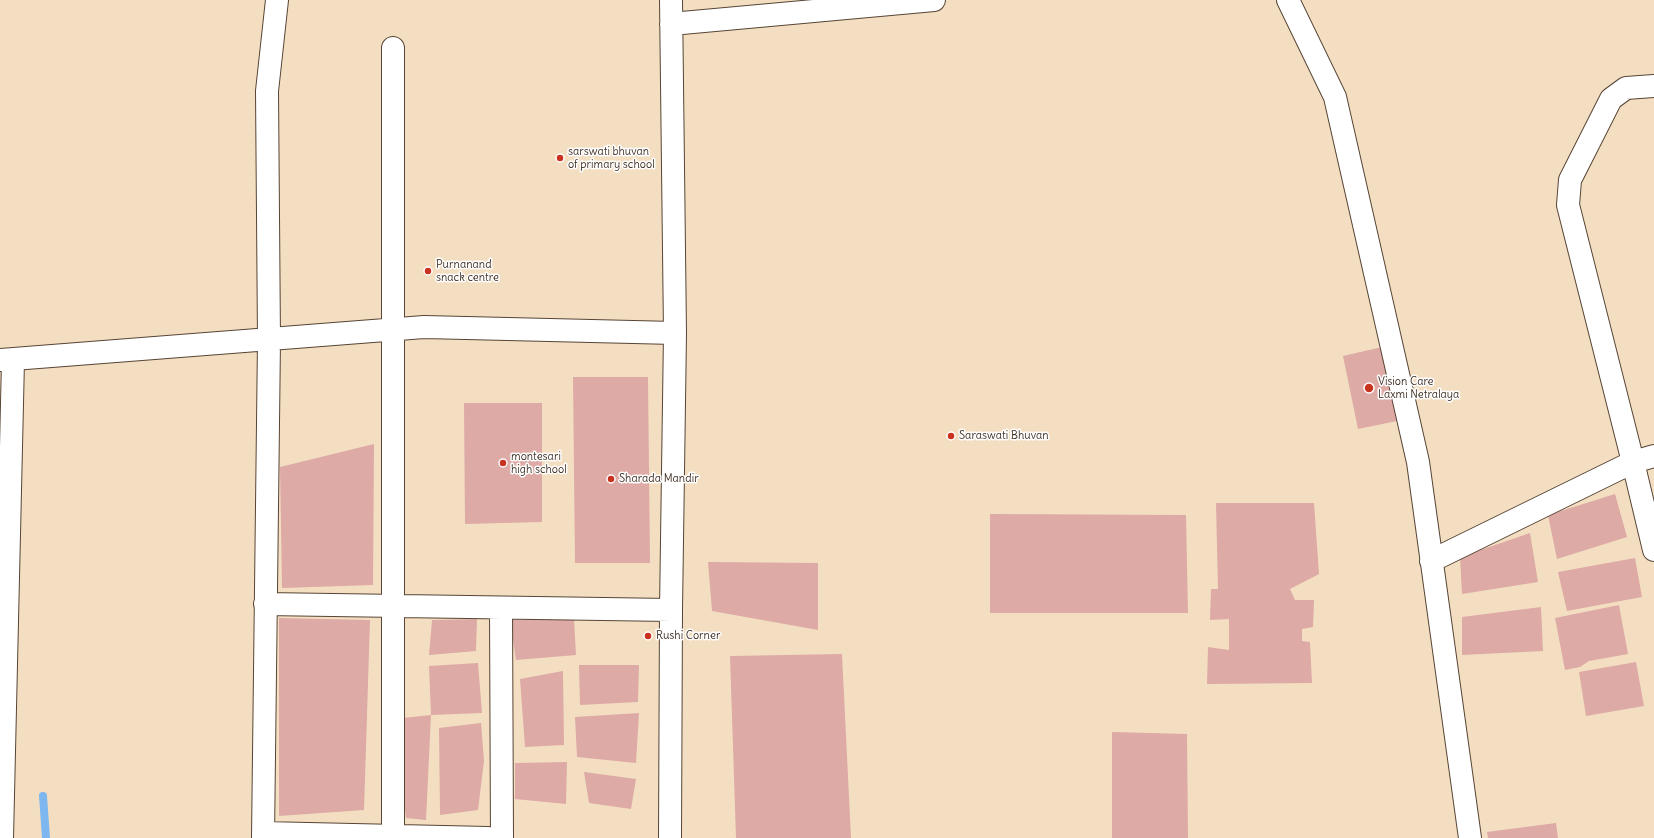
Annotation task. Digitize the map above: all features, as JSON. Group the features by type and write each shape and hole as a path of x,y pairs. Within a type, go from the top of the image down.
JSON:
{"street":[{"path":"277,0 267,91 269,340 263,836 488,838"},
{"path":"670,838 670,610 675,333 671,0"},
{"path":"671,24 934,0"},
{"path":"1288,0 1335,97 1418,462 1470,838"},
{"path":"393,48 393,837"},
{"path":"1654,86 1626,88 1611,99 1570,180 1568,205 1634,462 1654,550"},
{"path":"2,838 6,360 424,327 675,333"},
{"path":"1431,561 1634,462 1654,456"},
{"path":"266,604 670,610"},
{"path":"501,608 502,838"}],"building":[{"path":"1382,347 1397,421 1358,429 1343,356"},
{"name":"Sharada Mandir","path":"573,377 648,377 650,563 575,563"},
{"name":"montesari high school","path":"464,403 542,403 542,522 465,524"},
{"path":"374,444 373,585 282,588 280,467"},
{"path":"1615,494 1627,537 1557,559 1548,515"},
{"path":"1216,503 1314,503 1319,574 1290,589 1295,600 1314,600 1313,627 1302,629 1302,641 1310,642 1312,683 1207,684 1208,647 1229,650 1229,619 1210,620 1211,589 1218,589"},
{"path":"990,514 1186,515 1188,613 990,613"},
{"path":"1530,533 1538,582 1462,594 1460,557"},
{"path":"1635,558 1642,597 1567,611 1558,572"},
{"path":"708,562 818,563 818,630 712,611"},
{"path":"1619,605 1628,654 1589,661 1580,667 1565,670 1555,618"},
{"path":"1541,607 1543,651 1462,655 1462,617"},
{"path":"279,618 370,620 364,810 279,816"},
{"path":"477,619 476,651 429,655 432,620"},
{"path":"574,619 576,655 516,660 510,620"},
{"path":"842,654 851,838 736,838 730,656"},
{"path":"1636,662 1644,706 1586,716 1579,672"},
{"path":"478,663 482,713 431,715 429,666"},
{"path":"579,665 639,665 638,702 580,705"},
{"path":"563,671 564,745 525,747 520,679"},
{"path":"639,713 636,763 577,757 575,717"},
{"path":"431,715 426,820 406,818 393,719"},
{"path":"481,723 484,761 478,810 440,815 439,728"},
{"path":"1112,732 1187,734 1188,838 1112,838"},
{"path":"567,762 566,804 515,799 515,763"},
{"path":"584,772 636,779 631,809 589,803"},
{"path":"1556,823 1558,838 1488,838 1487,832"}],"waterway":[{"path":"43,796 46,838"}],"place":[{"name":"sarswati bhuvan of primary school","path":"560,158"},
{"name":"Purnanand snack centre","path":"428,271"},
{"name":"Vision Care Laxmi Netralaya","path":"1369,388"},
{"name":"Saraswati Bhuvan","path":"951,436"},
{"name":"montesari high school","path":"503,463"},
{"name":"Sharada Mandir","path":"611,479"},
{"name":"Rushi Corner","path":"648,636"}]}
